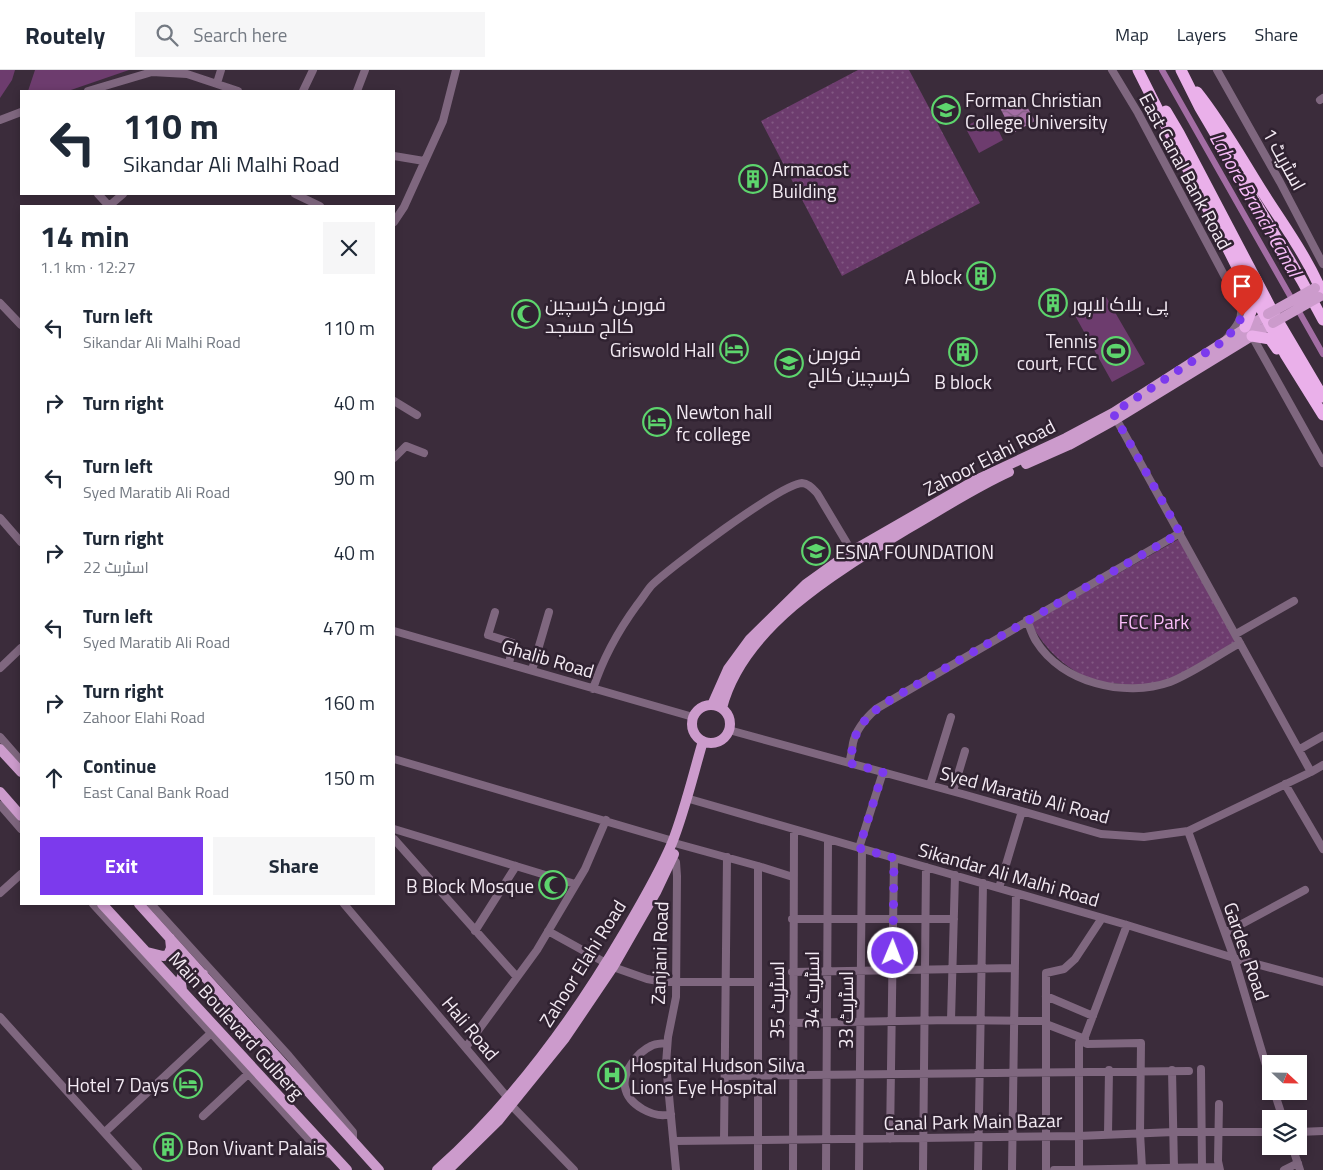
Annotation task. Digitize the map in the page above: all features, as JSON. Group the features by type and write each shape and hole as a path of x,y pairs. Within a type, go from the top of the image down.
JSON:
{"highway":[{"path":"1139,70 1250,293 1269,320 1285,354 1323,415"},
{"path":"1139,70 1179,132 1274,314 1323,397"},
{"path":"1184,74 1206,102 1303,255 1321,289"},
{"path":"1184,74 1200,108 1302,280 1323,320"},
{"path":"1250,293 1252,309 1248,332 1270,339 1279,351 1285,354"}],"main road":[{"name":"Zahoor Elahi Road","path":"717,706 728,669 750,639 806,584 974,481 1114,416 1248,332 1321,289"},
{"name":"Zahoor Elahi Road","path":"1114,416 1225,340 1248,332"},
{"path":"717,706 729,718 729,730 721,740 706,742 695,734 692,723 693,718 700,708 717,706"},
{"name":"Zahoor Elahi Road","path":"448,1170 498,1120 509,1101 610,964 656,892 672,858 706,742"},
{"path":"0,749 20,771"},
{"path":"0,792 20,815"},
{"name":"Zahoor Elahi Road","path":"610,964 675,843"},
{"name":"Main Boulevard Gulberg","path":"103,905 347,1170"},
{"name":"Main Boulevard Gulberg","path":"141,905 379,1170"},
{"path":"146,952 162,956 168,955 170,938"},
{"path":"182,990 180,981 185,972 191,970 203,974"},
{"name":"Zahoor Elahi Road","path":"436,1170 509,1101"}],"street":[{"path":"217,84 221,70"},
{"path":"303,90 313,70"},
{"path":"357,90 365,70"},
{"path":"395,220 404,207 443,121 456,70"},
{"name":"East Canal Bank Road","path":"1112,70 1138,113 1241,307 1240,321 1225,340"},
{"name":"اسٹریٹ 1","path":"1217,70 1280,182 1323,264"},
{"path":"91,90 152,72 187,74 235,90"},
{"path":"0,120 20,112"},
{"path":"395,156 424,161"},
{"path":"106,205 121,195"},
{"path":"297,195 318,205"},
{"path":"0,303 20,324"},
{"path":"1248,332 1323,463"},
{"path":"395,402 417,415"},
{"path":"1114,416 1300,749 1311,772"},
{"path":"395,457 406,446 424,453"},
{"path":"593,688 602,663 624,623 650,587 694,551 770,498 795,485 803,483 810,486 817,493 854,555"},
{"path":"0,518 20,541"},
{"path":"849,763 858,730 866,718 876,709 1180,533"},
{"path":"1236,634 1294,601"},
{"path":"495,612 488,635 513,643 509,664"},
{"path":"532,670 549,612"},
{"path":"1027,620 1036,641 1057,664 1083,678 1116,687 1138,688 1170,682 1240,642"},
{"name":"Ghalib Road","path":"395,631 693,718"},
{"path":"0,668 20,649"},
{"path":"930,785 951,717"},
{"name":"Syed Maratib Ali Road","path":"729,730 1101,834 1144,837 1188,831 1323,765"},
{"path":"0,736 20,760"},
{"path":"1300,749 1323,736"},
{"path":"952,791 965,751"},
{"path":"395,759 606,820 675,843 792,877"},
{"name":"اسٹریٹ 33","path":"859,1170 861,1022 860,849 883,772"},
{"path":"1285,784 1323,850"},
{"name":"Sikandar Ali Malhi Road","path":"689,799 1127,925 1234,958 1323,982"},
{"path":"0,805 20,827"},
{"path":"999,888 1022,811"},
{"path":"466,1047 548,931 585,869 606,820"},
{"path":"395,829 576,884"},
{"name":"اسٹریٹ 35","path":"793,1170 792,877 794,830"},
{"name":"Gardee Road","path":"1188,831 1234,958 1263,1055"},
{"name":"اسٹریٹ 34","path":"826,1170 828,840"},
{"path":"395,841 517,977"},
{"path":"724,1140 727,857"},
{"name":"Zanjani Road","path":"672,858 675,860 677,867 676,981 675,1006 667,1043 666,1064 676,1170"},
{"path":"890,1139 894,858"},
{"path":"475,930 516,866"},
{"path":"758,866 758,1170"},
{"path":"923,1170 926,867"},
{"path":"0,893 20,875"},
{"path":"952,1020 955,875"},
{"path":"978,1170 983,883"},
{"path":"1225,933 1305,890"},
{"path":"1012,1170 1016,893"},
{"path":"94,905 210,1034 314,1145 333,1156"},
{"path":"152,905 331,1103 353,1132 353,1141"},
{"name":"Hali Road","path":"345,905 466,1047 509,1101 574,1170"},
{"path":"1046,1170 1046,973 1064,968 1074,959 1102,918"},
{"path":"792,920 954,919"},
{"path":"1079,1170 1079,1043 1084,1041 1127,925"},
{"path":"548,931 610,964 647,979 664,982 758,982"},
{"path":"792,972 1015,968"},
{"path":"1046,996 1093,1016"},
{"path":"0,1018 105,1132 134,1168"},
{"path":"793,1023 952,1020 1046,1022 1087,1044 1140,1043 1142,1168"},
{"path":"105,1132 210,1034"},
{"path":"667,1043 654,1044 646,1048 637,1058 625,1078 625,1088 631,1099 650,1113 662,1116 671,1114"},
{"path":"1201,1069 1202,1167"},
{"path":"725,1076 1109,1070 1189,1071"},
{"path":"1108,1134 1109,1070"},
{"path":"1172,1070 1174,1168"},
{"path":"203,1116 248,1074"},
{"path":"1054,1170 1202,1167 1219,1169 1219,1104"},
{"path":"1307,1132 1323,1131"},
{"name":"Canal Park Main Bazar","path":"674,1141 1262,1132"},
{"path":"1284,1170 1299,1167 1295,1155"}],"green space":[{"path":"0,70 15,70 12,80 0,98"},
{"path":"35,70 129,70 71,90 28,90"},
{"path":"858,70 909,70 980,203 842,276 761,121"},
{"path":"990,113 1003,140 979,153 965,127"},
{"name":"Tennis court, FCC","path":"1105,295 1145,364 1112,382 1073,312"},
{"name":"FCC Park","path":"1179,539 1236,641 1202,663 1166,681 1155,684 1127,685 1098,681 1077,672 1058,659 1036,633 1031,623"}],"water":[{"path":"1020,94 1035,121 1013,133 999,106"}],"waterway":[{"name":"Lahore Branch Canal","path":"1162,70 1323,354"}],"place":[{"name":"Forman Christian College University","path":"946,110"},
{"name":"Armacost Building","path":"753,179"},
{"name":"A block","path":"981,276"},
{"name":"پی بلاک لاہور","path":"1053,303"},
{"name":"فورمن کرسچین کالج مسجد","path":"526,314"},
{"name":"Griswold Hall","path":"734,349"},
{"name":"Tennis court, FCC","path":"1116,351"},
{"name":"B block","path":"963,352"},
{"name":"فورمن کرسچین کالج","path":"789,363"},
{"name":"Newton hall fc college","path":"657,422"},
{"name":"ESNA FOUNDATION","path":"816,551"},
{"name":"B Block Mosque","path":"553,885"},
{"name":"Hospital Hudson Silva Lions Eye Hospital","path":"612,1075"},
{"name":"Hotel 7 Days","path":"188,1084"},
{"name":"Bon Vivant Palais","path":"168,1147"}],"route":[{"path":"893,953 894,858 859,848 883,772 849,763 858,730 866,718 876,709 902,693 1180,533 1113,413 1225,340 1242,316"}]}
